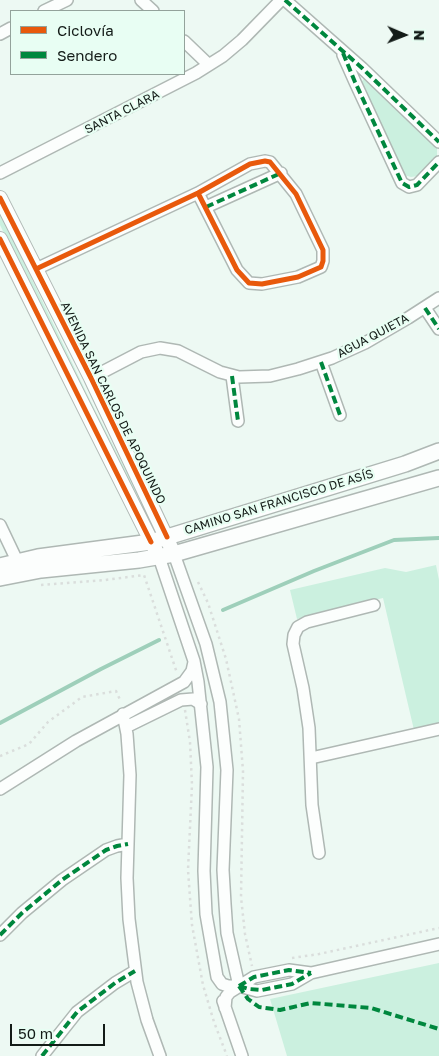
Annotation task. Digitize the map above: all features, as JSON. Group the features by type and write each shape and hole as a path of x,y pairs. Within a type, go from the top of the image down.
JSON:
{"main road":[{"name":"CAMINO SAN FRANCISCO DE ASÍS","path":"0,578 20,567 151,542 378,472 439,451"},
{"path":"378,472 387,493"},
{"name":"CAMINO SAN FRANCISCO DE ASÍS","path":"0,566 20,567 166,556 439,478"}],"street":[{"path":"49,6 67,0"},
{"path":"141,0 151,10"},
{"name":"SANTA CLARA","path":"0,173 73,137 209,65 242,40 281,0"},
{"path":"285,0 439,142"},
{"path":"185,42 209,65"},
{"path":"342,51 354,82 402,183 409,187 417,185 439,162"},
{"path":"36,269 198,193 250,164 259,161 270,162 281,173 296,194 323,250 323,261 320,266 298,277 262,284 249,283 237,270 198,193"},
{"path":"206,207 281,173"},
{"name":"AVENIDA SAN CARLOS DE APOQUINDO","path":"0,198 91,378 167,537 166,556 194,661 206,749 208,782 204,858 205,899 211,950 225,1008 242,1056"},
{"name":"AVENIDA SAN CARLOS DE APOQUINDO","path":"0,239 151,542 166,556 206,644 220,702 225,738 227,770 224,870 225,904 228,933 239,986"},
{"name":"AGUA QUIETA","path":"91,378 141,352 160,348 178,351 212,369 232,376 246,378 270,376 321,362 365,343 439,298"},
{"path":"425,308 439,328"},
{"path":"321,362 340,415"},
{"path":"232,376 238,421"},
{"path":"0,525 20,567"},
{"path":"319,853 312,805 311,758 306,707 293,644 295,631 307,622 374,605"},
{"path":"0,789 56,753 123,714 180,684 189,677 194,661"},
{"path":"126,727 184,699 193,698 201,704"},
{"path":"123,714 126,727 131,793 128,844 129,919 136,971 148,1020 160,1056"},
{"path":"311,758 438,733"},
{"path":"0,935 22,913 62,880 106,850 128,844"},
{"path":"225,1008 228,994 254,977 289,970 311,972 439,944"},
{"path":"42,1056 77,1012 115,983 136,971"},
{"path":"217,977 225,985 239,986"}],"path":[{"path":"34,586 144,575 180,684"},
{"path":"0,756 29,744 53,718 82,697 116,691 121,703 128,699"},
{"path":"184,699 192,785 188,870 192,925 205,994 227,1056"},
{"path":"286,959 319,954 439,928"}],"green space":[{"path":"364,79 437,146 437,156 418,176 404,175 360,83"},
{"path":"0,213 89,398 153,524 148,527 0,225"},
{"path":"436,565 439,580 439,724 414,730 383,598 297,619 290,590 385,568 406,572"},
{"path":"439,963 439,1056 287,1056 270,999"}],"waterway":[{"path":"223,610 314,571 394,540 439,538"},
{"path":"0,723 159,640"}],"marked path":[{"path":"285,0 362,68 439,142"},
{"path":"343,53 402,183 409,187 417,185 439,162"},
{"path":"206,207 281,173"},
{"path":"425,308 439,329"},
{"path":"321,362 340,415"},
{"path":"232,376 238,421"},
{"path":"0,935 22,913 62,880 106,850 128,844"},
{"path":"239,986 254,977 289,970 311,973"},
{"path":"42,1056 77,1012 115,983 135,971"},
{"path":"239,986 262,990 292,984 311,973"},
{"path":"239,986 248,999 259,1007 280,1010 311,1003 371,1008 439,1029"}],"cycle path":[{"path":"36,269 198,193 250,164 265,161 270,162 296,194 323,250 321,267 298,277 262,284 249,283 237,270 198,193"},
{"path":"0,198 91,378 167,537"},
{"path":"0,239 151,542"}]}
